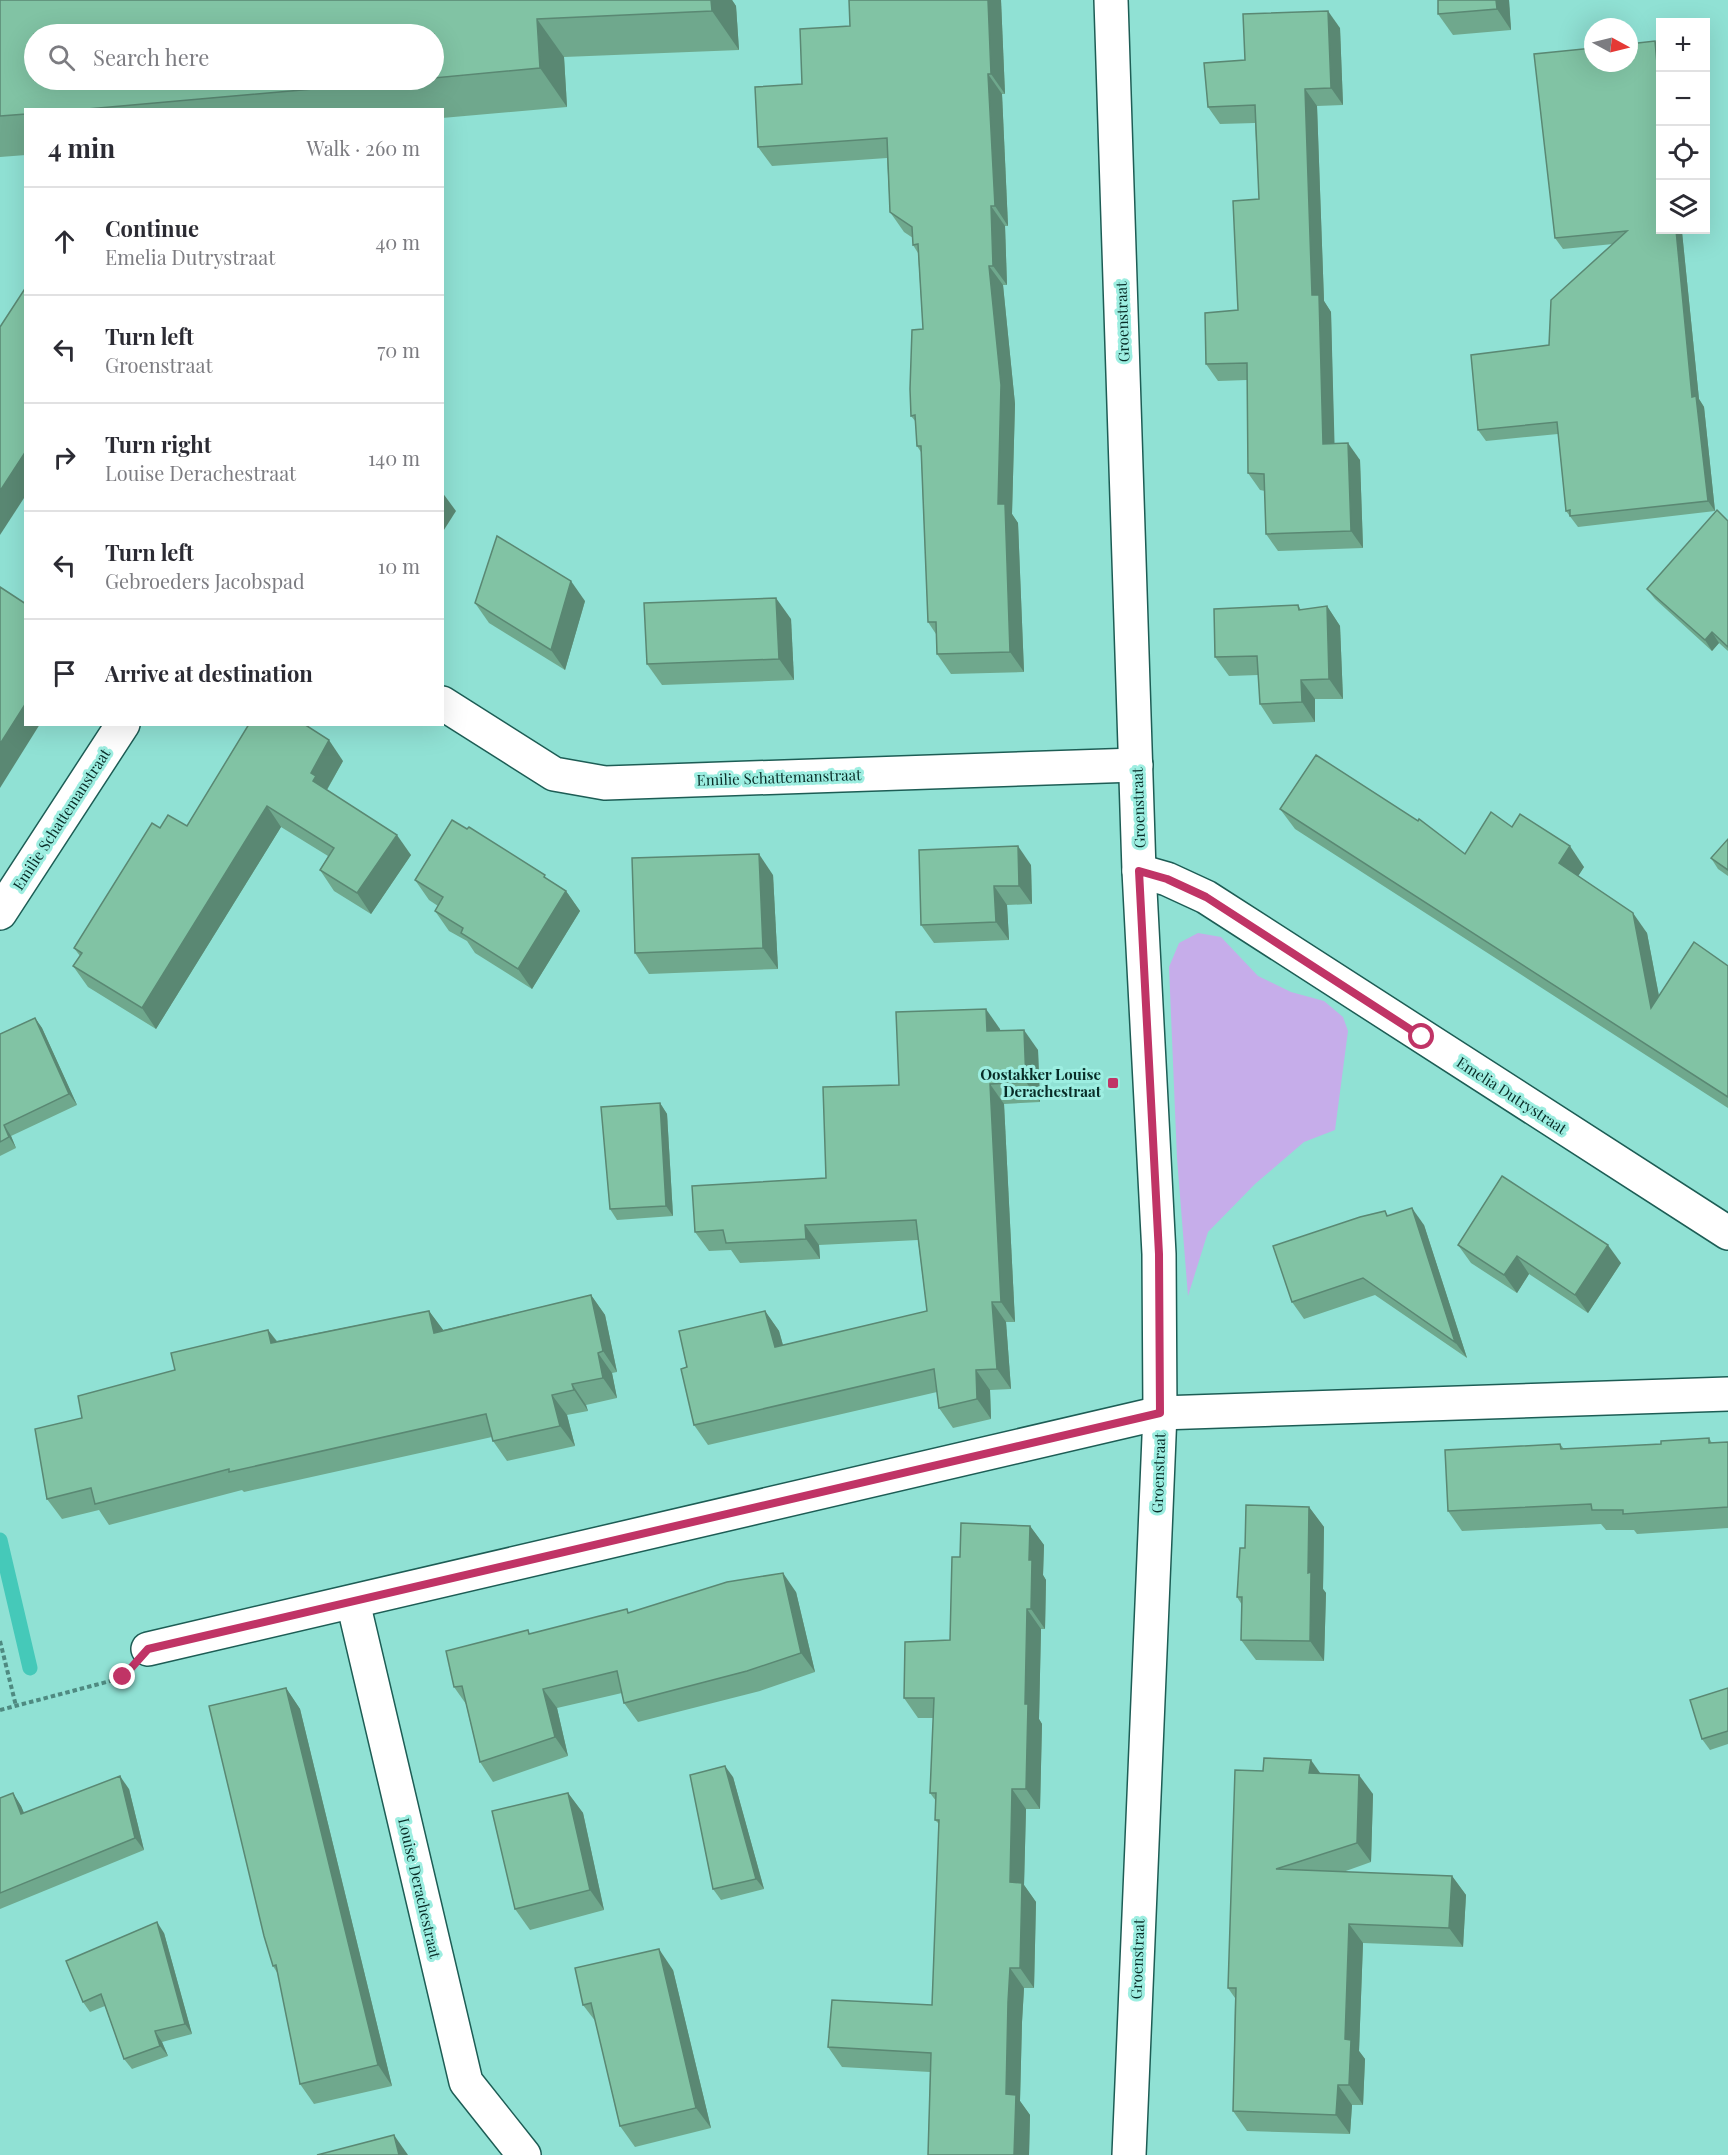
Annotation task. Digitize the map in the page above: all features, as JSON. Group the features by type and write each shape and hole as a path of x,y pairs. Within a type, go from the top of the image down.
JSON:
{"street":[{"name":"Groenstraat","path":"1111,0 1139,871 1159,1254 1160,1413 1129,2155"},
{"name":"Emilie Schattemanstraat","path":"444,704 554,774 605,783 1136,765"},
{"name":"Emilie Schattemanstraat","path":"0,913 122,726"},
{"name":"Emelia Dutrystraat","path":"1139,871 1167,879 1206,897 1728,1233"},
{"path":"148,1649 1160,1413 1728,1394"},
{"name":"Louise Derachestraat","path":"353,1602 466,2082 524,2155"}],"path":[{"path":"0,1641 16,1706"},
{"path":"0,1710 123,1677 148,1649"}],"shaded area":[{"path":"1198,933 1221,937 1258,976 1291,992 1324,1001 1343,1017 1348,1031 1335,1130 1304,1142 1255,1184 1208,1232 1188,1296 1177,1158 1169,967 1179,943"}],"building":[{"path":"0,0 711,0 712,11 537,19 540,68 444,77 444,24 24,24 24,90 302,90 99,108 24,108 24,114 0,116"},
{"path":"849,0 988,0 991,74 988,74 995,206 991,206 993,266 989,266 1001,385 998,504 1005,504 1010,652 937,654 936,622 928,622 921,446 917,446 915,415 911,416 910,389 912,330 923,329 918,244 913,245 912,227 890,212 887,138 758,147 755,87 802,84 800,29 850,26"},
{"path":"1438,0 1496,0 1497,9 1438,14"},
{"path":"1328,11 1331,88 1305,89 1312,295 1319,295 1323,444 1348,443 1351,531 1266,534 1264,474 1248,473 1247,363 1206,364 1205,313 1238,310 1233,201 1259,199 1255,105 1208,107 1204,63 1245,60 1243,14"},
{"path":"1655,41 1656,234 1676,234 1692,397 1696,396 1708,501 1570,516 1570,510 1566,511 1557,422 1478,430 1471,355 1549,345 1551,300 1627,231 1555,238 1534,54 1584,49 1584,72 1638,72 1638,43"},
{"path":"24,290 24,454 0,491 0,327"},
{"path":"1717,510 1728,521 1728,647 1712,632 1705,640 1647,589"},
{"path":"497,536 571,581 551,650 475,603"},
{"path":"0,587 24,603 24,706 0,744"},
{"path":"776,598 779,659 647,664 644,603"},
{"path":"1298,605 1299,610 1327,606 1329,679 1301,680 1302,702 1260,704 1257,656 1215,657 1214,609"},
{"path":"248,726 307,726 329,740 311,773 316,776 313,781 397,835 357,893 320,870 334,848 267,806 142,1008 73,966 82,953 74,948 152,823 160,828 168,815 187,826"},
{"path":"1316,755 1418,821 1419,819 1465,854 1491,812 1512,827 1520,814 1570,846 1559,863 1633,913 1651,1008 1694,942 1728,966 1728,1097 1280,809"},
{"path":"452,820 467,829 469,827 566,891 518,969 461,933 463,928 435,911 443,897 415,880"},
{"path":"1728,839 1728,870 1711,858"},
{"path":"1018,846 1019,886 994,886 996,922 921,925 919,850"},
{"path":"759,854 763,948 635,953 632,858"},
{"path":"986,1009 987,1031 1024,1030 1026,1082 990,1084 1001,1302 992,1302 997,1369 976,1370 977,1399 939,1408 934,1369 694,1425 681,1369 687,1367 679,1331 765,1311 775,1347 927,1311 916,1220 805,1225 806,1239 726,1243 723,1230 695,1232 692,1186 826,1178 823,1087 899,1085 896,1012"},
{"path":"35,1018 69,1094 4,1125 9,1137 0,1142 0,1034"},
{"path":"660,1103 666,1206 610,1209 601,1107"},
{"path":"1502,1176 1608,1245 1575,1295 1517,1256 1504,1275 1458,1245"},
{"path":"1412,1208 1455,1342 1363,1278 1292,1302 1273,1246 1360,1217 1385,1211 1387,1216"},
{"path":"591,1295 603,1351 598,1353 603,1378 572,1384 574,1390 552,1395 560,1426 493,1441 486,1414 229,1472 229,1469 95,1504 91,1488 47,1499 35,1429 82,1418 78,1396 175,1370 171,1353 268,1330 271,1343 429,1311 434,1333"},
{"path":"1709,1438 1709,1443 1728,1442 1728,1507 1623,1514 1623,1510 1592,1510 1591,1504 1448,1511 1445,1450 1560,1444 1561,1449 1661,1444 1661,1441"},
{"path":"1246,1505 1309,1507 1310,1641 1241,1640 1242,1597 1237,1597 1240,1548 1245,1548"},
{"path":"961,1523 1030,1526 1029,1560 1032,1560 1031,1609 1027,1609 1026,1789 1012,1789 1010,1882 1022,1883 1020,1968 1010,1968 1008,2002 1006,2094 1016,2095 1014,2155 928,2155 931,2053 828,2047 832,2000 932,2005 939,1820 935,1820 936,1793 930,1793 934,1698 904,1698 905,1642 950,1640 952,1557 960,1557"},
{"path":"783,1573 801,1653 747,1671 624,1703 617,1671 543,1689 555,1737 480,1762 462,1686 454,1687 446,1651 528,1630 529,1634 627,1609 628,1613 727,1582"},
{"path":"286,1688 378,2065 300,2084 276,1965 273,1966 264,1936 209,1706"},
{"path":"1728,1688 1728,1731 1702,1739 1690,1700"},
{"path":"1264,1758 1311,1760 1309,1773 1359,1775 1357,1843 1276,1869 1452,1876 1449,1928 1349,1924 1345,2039 1351,2040 1349,2085 1338,2085 1336,2115 1233,2111 1236,1988 1228,1988 1235,1770 1263,1771"},
{"path":"725,1766 756,1879 713,1889 690,1775"},
{"path":"120,1776 135,1838 0,1893 0,1798 13,1793 21,1814"},
{"path":"568,1793 590,1890 515,1909 492,1811"},
{"path":"157,1922 185,2024 155,2031 160,2046 124,2059 101,1994 83,2002 66,1961"},
{"path":"659,1949 696,2108 620,2126 591,2003 583,2005 575,1968"},
{"path":"394,2135 399,2155 317,2155"}],"waterway":[{"path":"0,1540 30,1668"}],"place":[{"name":"Oostakker Louise Derachestraat","path":"1113,1083"}],"route":[{"path":"123,1677 148,1649 1160,1413 1159,1254 1139,871 1167,879 1206,897 1422,1037"}]}
